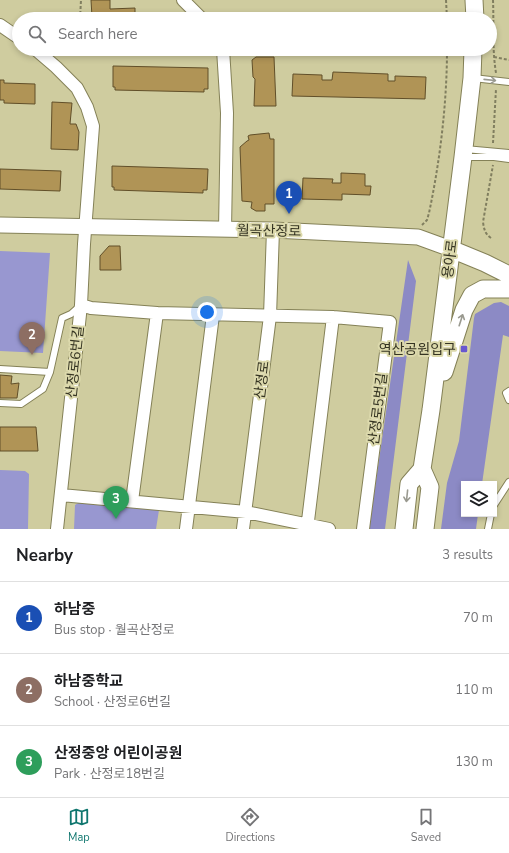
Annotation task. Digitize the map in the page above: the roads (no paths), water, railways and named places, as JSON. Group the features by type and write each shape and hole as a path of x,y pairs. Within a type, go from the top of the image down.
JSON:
{"main road":[{"path":"474,0 475,12"},
{"name":"용아로","path":"422,469 464,153 472,78 473,56"},
{"path":"451,249 509,275"},
{"path":"431,410 464,310 472,295 483,289 509,289"},
{"path":"404,529 409,484 422,469 430,487 425,529"}],"street":[{"path":"183,0 195,12"},
{"path":"0,25 12,33"},
{"path":"43,56 77,88 87,107 93,126 85,227 81,305"},
{"path":"224,56 228,113 225,230"},
{"name":"월곡산정로","path":"0,225 273,230 418,237 451,249"},
{"name":"산정로","path":"243,529 270,316 273,230"},
{"name":"산정로6번길","path":"57,529 81,305 92,308 157,313 270,316"},
{"path":"132,501 157,313"},
{"path":"186,529 214,315"},
{"name":"산정로5번길","path":"270,316 333,317 390,322 363,529"},
{"path":"308,527 333,317"},
{"path":"61,495 246,512 308,527 329,529"}],"lane":[{"path":"472,78 509,82"},
{"path":"464,153 494,154 509,152"},
{"path":"494,154 509,159"},
{"path":"0,403 21,404 43,389 50,372 62,318 71,314 81,305"},
{"path":"0,369 50,372"},
{"path":"509,391 506,393 509,400"},
{"path":"497,500 509,482"},
{"path":"488,529 490,517"}],"place":[{"name":"하남중","path":"289,214"},
{"name":"역산공원입구","path":"464,349"},
{"name":"하남중학교","path":"32,355"},
{"name":"산정중앙 어린이공원","path":"116,519"}]}
